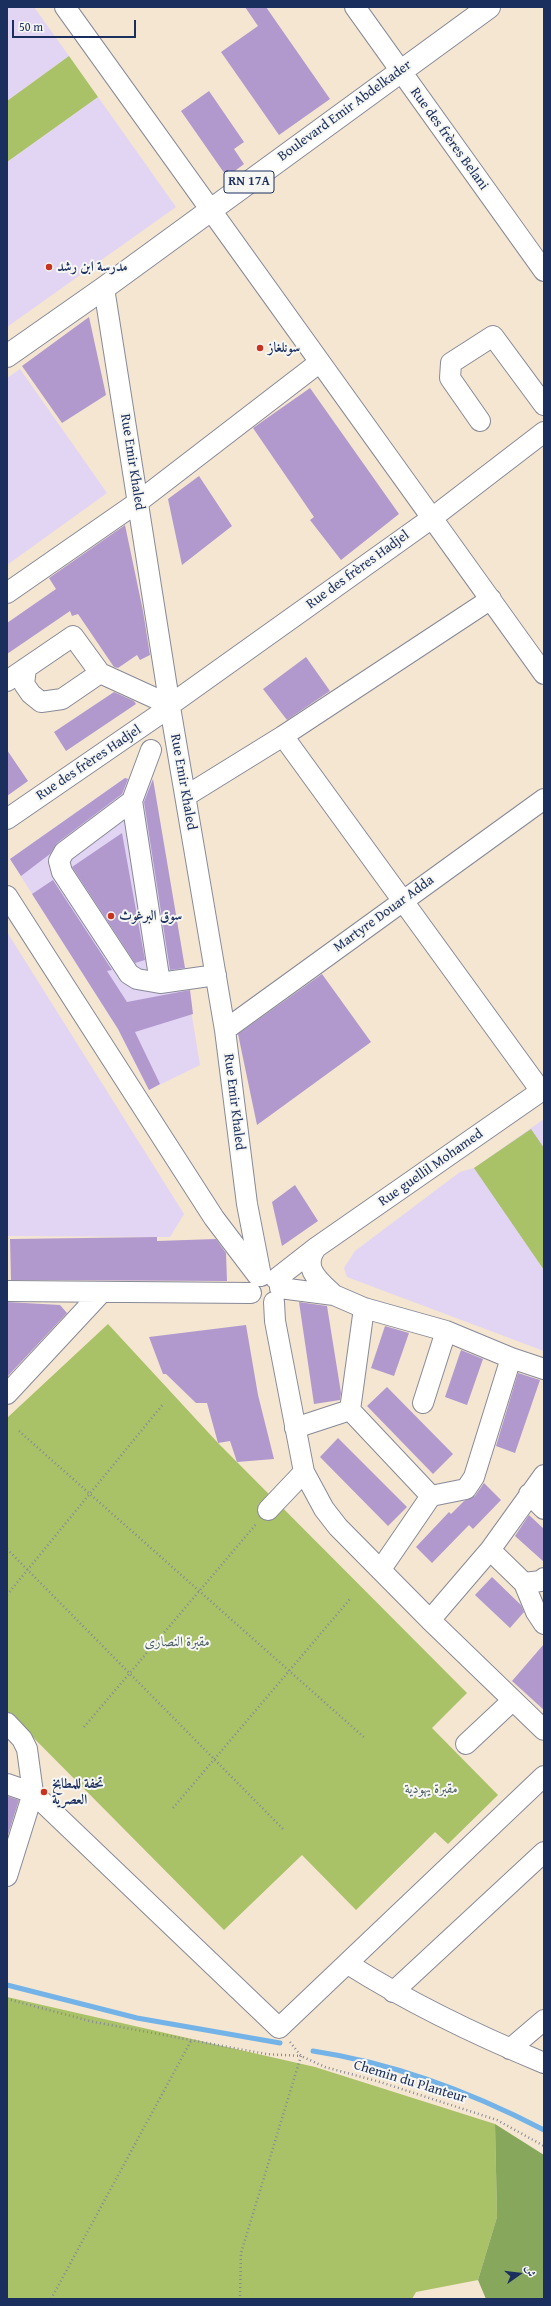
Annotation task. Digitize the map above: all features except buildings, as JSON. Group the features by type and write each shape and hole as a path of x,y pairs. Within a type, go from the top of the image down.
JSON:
{"main road":[{"name":"Boulevard Emir Abdelkader","path":"7,356 104,288 400,70 489,7"}],"street":[{"path":"65,7 544,674"},
{"name":"Rue des frères Belani","path":"355,7 544,271"},
{"name":"Rue Emir Khaled","path":"104,288 170,706 225,1030 247,1204 275,1321 304,1472 324,1509 338,1527 512,1701 544,1730"},
{"path":"480,421 450,378 451,363 493,336 544,405"},
{"path":"7,593 138,502 320,362"},
{"name":"Rue des frères Hadjel","path":"7,819 170,706 432,518 544,432"},
{"path":"186,796 283,736 490,599"},
{"path":"7,681 73,636 100,673 170,706"},
{"path":"26,668 24,684 31,694 41,702 62,699 100,673"},
{"path":"283,736 542,1090"},
{"path":"111,747 178,753"},
{"path":"151,750 132,801 160,983"},
{"name":"Martyre Douar Adda","path":"225,1030 544,799"},
{"path":"132,801 64,852 60,861 62,872 129,974 137,979 160,983 216,975"},
{"path":"7,896 214,1218 267,1286"},
{"name":"Rue guellil Mohamed","path":"267,1286 317,1247 542,1090"},
{"path":"214,1218 228,1219 239,1216 247,1204"},
{"path":"317,1247 313,1252 312,1270 315,1278 334,1295"},
{"path":"7,1291 101,1293 267,1286 334,1295 364,1308 446,1330 511,1358 544,1369"},
{"path":"7,1394 101,1293"},
{"path":"350,1410 364,1308"},
{"path":"423,1402 446,1330"},
{"path":"381,1569 431,1496 466,1489 474,1477 511,1358"},
{"path":"295,1428 350,1410"},
{"path":"350,1410 431,1496"},
{"path":"268,1510 304,1472"},
{"path":"430,1620 490,1550 544,1475"},
{"path":"529,1494 544,1509"},
{"path":"490,1550 524,1583 536,1612 544,1624"},
{"path":"524,1583 541,1581 544,1578"},
{"path":"466,1744 512,1701"},
{"path":"7,1723 22,1739 28,1750 33,1792 7,1876"},
{"path":"7,1784 33,1792 279,2028 544,1776"},
{"path":"393,1992 544,1852"},
{"path":"348,1964 393,1992 510,2049 544,2062"},
{"path":"510,2049 544,2020"}],"path":[{"path":"7,1595 164,1403"},
{"path":"19,1430 366,1739"},
{"path":"84,1727 268,1510"},
{"path":"7,1550 283,1829"},
{"path":"173,1808 350,1599"},
{"path":"7,1999 94,2022 266,2054 301,2056 241,2253 240,2299"},
{"name":"Chemin du Planteur","path":"279,2028 301,2056 325,2067 380,2082 497,2120 544,2146"},
{"path":"51,2299 192,2040"}],"shaded area":[{"path":"7,7 34,7 69,56 7,101"},
{"name":"مدرسة ابن رشد","path":"98,97 176,207 7,327 7,162"},
{"path":"20,369 107,493 7,565 7,378"},
{"name":"سوق البرغوث","path":"125,778 153,782 200,1065 149,1090 118,1029 10,859"},
{"path":"7,932 184,1214 170,1237 7,1236"},
{"path":"544,1119 544,1351 347,1277 344,1268 355,1251 460,1172 474,1168"}],"green space":[{"path":"69,56 98,97 7,162 7,101"},
{"path":"531,1129 544,1148 544,1270 474,1168"},
{"name":"مقبرة النصارى","path":"108,1324 218,1443 467,1693 432,1728 498,1795 448,1844 435,1832 356,1910 302,1855 224,1930 7,1711 7,1418"},
{"path":"7,1997 315,2067 495,2124 497,2217 478,2280 416,2292 412,2299 7,2299"},
{"path":"495,2124 544,2155 544,2299 486,2299 478,2280 497,2217"}],"waterway":[{"path":"7,1985 137,2018 280,2043"},
{"path":"313,2051 373,2063 432,2081 517,2116 544,2130"}],"place":[{"name":"مدرسة ابن رشد","path":"49,267"},
{"name":"سونلغاز","path":"260,348"},
{"name":"سوق البرغوث","path":"111,916"},
{"name":"تحفة للمطابخ العصرية","path":"44,1792"}],"park label":[{"name":"مقبرة يهودية","path":"431,1789"}]}
